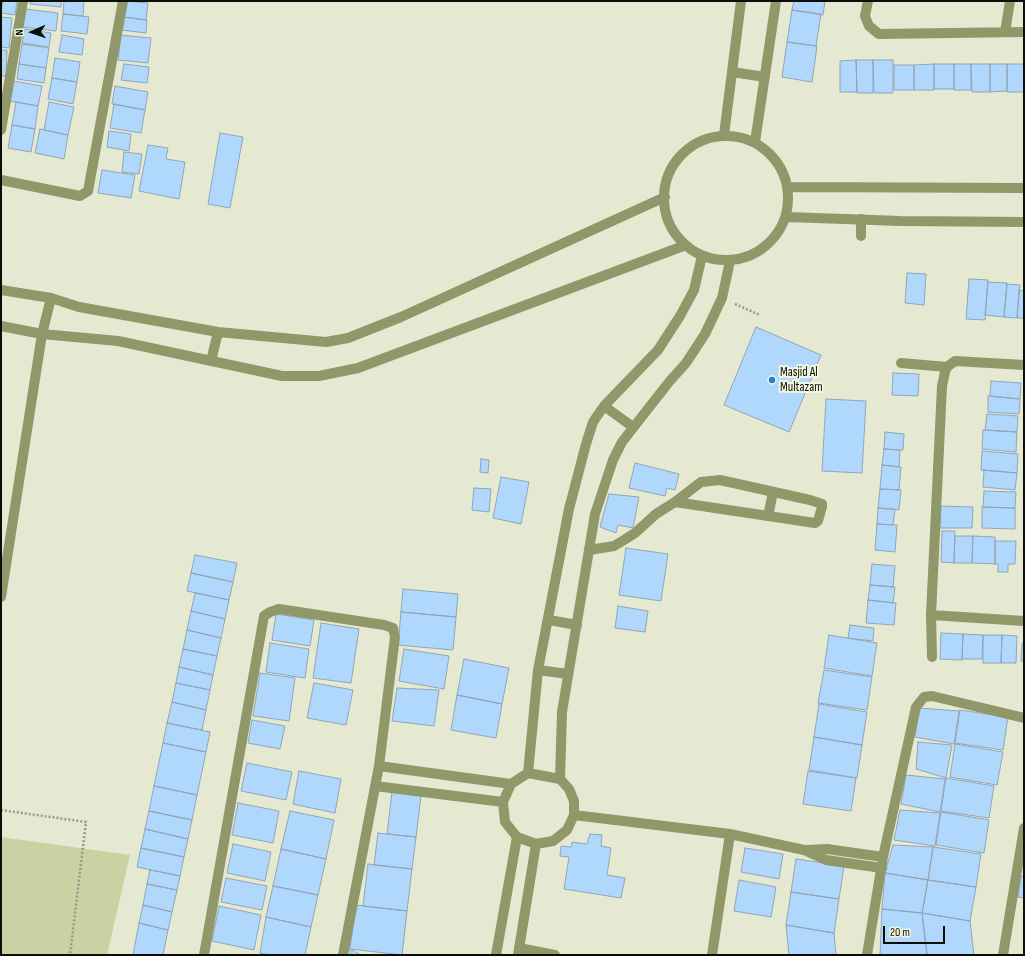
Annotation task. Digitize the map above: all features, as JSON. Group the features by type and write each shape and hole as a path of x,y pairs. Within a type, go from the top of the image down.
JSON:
{"street":[{"path":"1,130 23,1"},
{"path":"1,180 80,196 88,191 122,1"},
{"path":"724,135 741,1"},
{"path":"755,142 776,1"},
{"path":"868,1 865,16 869,26 879,34 1024,32"},
{"path":"1005,32 1010,1"},
{"path":"732,72 765,77"},
{"path":"724,135 755,142 777,160 788,187 787,217 765,248 730,261 702,256 686,246 674,231 667,215 665,196 669,174 683,154 702,141 724,135"},
{"path":"788,187 1024,188"},
{"path":"1,290 51,298 79,307 218,332 326,342 348,338 400,317 665,196"},
{"path":"787,217 901,221 1024,222"},
{"path":"861,219 861,236"},
{"path":"1,326 42,334 118,341 282,376 319,376 358,368 686,246"},
{"path":"528,773 538,670 549,620 569,509 586,444 594,422 604,406 658,350 680,316 694,290 702,256"},
{"path":"560,779 562,712 595,514 622,442 669,382 686,363 705,334 722,298 730,261"},
{"path":"1,597 42,334 51,298"},
{"path":"211,361 218,332"},
{"path":"932,657 931,615 942,386 947,367 955,361 1024,365"},
{"path":"901,363 947,367"},
{"path":"604,406 633,428"},
{"path":"589,550 614,546 635,533 656,514 675,502 701,482 720,480 822,504 821,515 815,523 675,502"},
{"path":"768,516 773,492"},
{"path":"204,955 264,616 279,609 384,625 393,628 395,637 379,766 343,955"},
{"path":"931,615 1024,621"},
{"path":"549,620 577,626"},
{"path":"538,670 568,674"},
{"path":"867,955 883,857 916,707 924,697 932,696 1024,718"},
{"path":"379,766 511,784"},
{"path":"528,773 560,779 569,789 574,801 574,815 567,830 553,841 536,844 518,837 505,822 503,802 511,784 528,773"},
{"path":"375,786 503,802"},
{"path":"574,815 730,834 804,850 826,860 882,868"},
{"path":"1003,955 1024,828"},
{"path":"712,955 730,834"},
{"path":"496,955 518,837"},
{"path":"536,844 519,952 555,955"},
{"path":"804,850 827,849 883,857"}],"path":[{"path":"722,298 760,315"},
{"path":"1,810 86,822 70,955"}],"green space":[{"path":"1,837 130,855 107,955 1,955"}],"building":[{"path":"3,1 17,1 15,15 1,13"},
{"path":"31,1 61,1 61,7 30,4"},
{"path":"64,1 84,1 83,16 63,14"},
{"path":"125,1 148,3 146,20 123,17"},
{"path":"794,1 825,1 823,15 792,10"},
{"path":"25,9 58,13 56,31 23,27"},
{"path":"792,10 821,14 816,46 787,42"},
{"path":"63,14 89,17 87,34 61,31"},
{"path":"1,17 12,18 9,48 1,47"},
{"path":"123,17 147,20 146,33 121,30"},
{"path":"25,29 51,33 49,47 22,43"},
{"path":"62,35 84,39 82,55 59,52"},
{"path":"121,35 151,38 148,63 118,60"},
{"path":"787,42 817,46 812,82 782,77"},
{"path":"22,44 49,48 46,68 19,64"},
{"path":"1,50 7,50 6,76 1,76"},
{"path":"55,58 80,62 77,82 52,78"},
{"path":"856,60 857,92 840,92 840,61"},
{"path":"856,60 873,60 873,93 857,93"},
{"path":"873,60 893,60 893,93 874,93"},
{"path":"19,64 46,68 44,83 17,79"},
{"path":"124,64 149,67 147,83 121,80"},
{"path":"934,64 934,90 914,90 914,65"},
{"path":"934,64 954,64 954,89 934,89"},
{"path":"954,64 971,64 971,90 954,90"},
{"path":"971,64 990,64 990,92 972,92"},
{"path":"990,64 1007,64 1007,91 990,92"},
{"path":"1007,64 1024,64 1024,92 1007,92"},
{"path":"894,65 914,65 914,90 894,90"},
{"path":"52,78 77,82 73,104 48,99"},
{"path":"13,81 42,86 38,106 10,101"},
{"path":"115,86 148,92 145,110 112,104"},
{"path":"16,102 38,106 35,129 12,125"},
{"path":"49,102 74,107 68,135 44,130"},
{"path":"114,104 145,110 141,133 110,128"},
{"path":"12,125 35,129 31,152 8,148"},
{"path":"40,129 68,135 64,159 35,153"},
{"path":"109,131 131,134 129,151 107,147"},
{"path":"220,133 243,137 230,208 208,204"},
{"path":"148,145 168,148 166,159 185,162 179,199 139,191"},
{"path":"124,152 142,154 139,174 122,172"},
{"path":"102,170 135,175 131,198 98,193"},
{"path":"907,273 926,274 924,305 905,303"},
{"path":"969,279 988,280 985,320 966,319"},
{"path":"988,282 1007,283 1004,317 985,315"},
{"path":"1007,284 1020,285 1017,318 1004,317"},
{"path":"1019,290 1024,291 1024,318 1017,318"},
{"name":"Masjid Al Multazam","path":"756,327 821,355 789,432 724,405"},
{"path":"893,373 919,374 918,396 892,395"},
{"path":"991,381 1021,383 1020,399 990,396"},
{"path":"988,396 1020,399 1019,414 988,412"},
{"path":"826,399 866,401 862,473 822,471"},
{"path":"987,414 1018,416 1017,432 985,430"},
{"path":"983,430 1017,432 1016,452 982,449"},
{"path":"885,432 904,434 903,450 884,449"},
{"path":"884,449 900,450 899,467 882,465"},
{"path":"982,451 1018,454 1017,473 981,470"},
{"path":"481,459 489,460 488,473 480,472"},
{"path":"635,463 679,474 675,490 667,488 665,496 629,488"},
{"path":"882,465 901,467 899,490 880,489"},
{"path":"984,470 1017,473 1015,490 983,487"},
{"path":"501,477 529,482 521,524 493,518"},
{"path":"474,488 491,489 489,512 472,510"},
{"path":"880,489 901,490 899,510 878,508"},
{"path":"984,491 1016,492 1015,508 983,507"},
{"path":"609,494 639,497 633,528 618,525 616,533 600,527"},
{"path":"941,506 973,507 972,528 940,528"},
{"path":"982,507 1015,508 1015,529 982,528"},
{"path":"878,508 895,509 893,525 877,524"},
{"path":"877,524 897,525 895,552 875,550"},
{"path":"942,531 955,531 954,563 941,562"},
{"path":"955,536 973,536 972,563 954,563"},
{"path":"973,536 995,537 995,564 972,563"},
{"path":"995,541 1016,541 1015,564 1008,564 1008,572 998,572 998,564 995,564"},
{"path":"626,548 668,554 661,601 619,595"},
{"path":"195,555 237,563 233,582 191,573"},
{"path":"872,564 895,566 893,587 870,585"},
{"path":"191,573 233,582 229,600 187,591"},
{"path":"870,585 895,587 893,603 868,600"},
{"path":"403,589 458,594 456,617 401,612"},
{"path":"195,593 229,600 225,619 191,611"},
{"path":"868,600 896,603 894,625 866,623"},
{"path":"618,606 648,611 645,632 615,628"},
{"path":"191,611 225,619 221,638 187,630"},
{"path":"401,612 456,617 453,650 398,645"},
{"path":"276,614 314,620 310,646 272,640"},
{"path":"321,623 359,629 351,683 313,678"},
{"path":"850,625 874,628 873,641 848,638"},
{"path":"187,630 221,638 217,656 183,649"},
{"path":"941,633 963,634 962,660 940,659"},
{"path":"963,634 983,635 982,659 962,659"},
{"path":"829,635 877,643 872,676 824,668"},
{"path":"983,635 1002,635 1001,663 983,663"},
{"path":"1002,635 1017,636 1016,663 1001,663"},
{"path":"270,643 309,649 305,678 266,672"},
{"path":"1022,644 1024,644 1024,661 1021,661"},
{"path":"183,649 217,656 213,675 179,667"},
{"path":"404,649 449,656 444,689 399,681"},
{"path":"464,659 509,668 502,704 457,695"},
{"path":"179,667 213,675 210,690 176,683"},
{"path":"824,670 872,677 867,710 818,703"},
{"path":"260,673 295,678 289,721 253,716"},
{"path":"176,683 210,690 206,710 172,702"},
{"path":"314,683 353,690 346,725 307,718"},
{"path":"397,688 439,690 434,726 392,721"},
{"path":"457,695 502,704 496,738 451,730"},
{"path":"172,702 206,710 202,730 167,723"},
{"path":"819,704 867,712 862,745 814,737"},
{"path":"919,708 959,711 954,744 915,737"},
{"path":"960,710 1008,717 1003,750 955,743"},
{"path":"252,720 285,726 280,749 248,743"},
{"path":"167,723 210,732 206,752 163,743"},
{"path":"814,737 862,745 857,778 809,770"},
{"path":"918,742 952,745 946,778 916,769"},
{"path":"163,743 206,752 197,795 154,786"},
{"path":"955,744 1003,752 997,785 950,777"},
{"path":"247,763 292,772 286,800 241,791"},
{"path":"299,771 341,779 335,813 293,804"},
{"path":"808,771 856,778 851,811 803,804"},
{"path":"906,775 945,779 940,812 901,804"},
{"path":"946,778 994,786 989,818 941,811"},
{"path":"154,786 197,795 192,820 149,811"},
{"path":"392,792 421,796 416,837 387,834"},
{"path":"238,803 279,811 273,843 232,835"},
{"path":"900,810 940,813 935,846 894,840"},
{"path":"149,811 192,820 188,839 145,829"},
{"path":"290,811 334,820 326,859 281,849"},
{"path":"941,812 989,820 984,853 936,845"},
{"path":"145,829 188,839 184,857 141,848"},
{"path":"378,833 416,837 412,869 374,865"},
{"path":"590,834 602,835 601,846 611,848 607,875 625,878 621,898 564,889 569,857 560,856 561,846 571,847 572,842 587,844"},
{"path":"233,844 271,852 265,881 227,873"},
{"path":"893,845 933,847 928,880 885,873"},
{"path":"933,847 981,854 976,887 928,880"},
{"path":"141,848 184,857 180,876 137,867"},
{"path":"745,848 783,854 779,879 741,872"},
{"path":"281,849 326,859 318,895 273,886"},
{"path":"796,859 844,866 839,899 791,892"},
{"path":"368,864 412,869 407,911 363,906"},
{"path":"150,870 180,876 177,890 147,884"},
{"path":"885,873 928,880 922,913 882,909"},
{"path":"1021,876 1024,877 1024,898 1018,897"},
{"path":"226,878 267,886 262,910 221,902"},
{"path":"739,880 776,887 771,917 734,911"},
{"path":"928,880 976,887 970,921 922,913"},
{"path":"147,884 177,890 172,912 143,905"},
{"path":"273,886 318,895 311,927 266,917"},
{"path":"791,892 839,899 834,933 786,925"},
{"path":"143,905 172,912 168,930 139,923"},
{"path":"356,905 407,911 402,955 350,949"},
{"path":"219,906 261,915 254,950 212,941"},
{"path":"882,909 922,913 927,955 880,955"},
{"path":"922,913 970,921 974,955 927,955"},
{"path":"266,917 311,927 305,955 271,955 260,953"},
{"path":"139,923 168,930 163,955 133,955"},
{"path":"786,925 834,933 836,955 789,955"},
{"path":"350,949 361,955 350,955"}],"place":[{"name":"Masjid Al Multazam","path":"772,380"}]}
